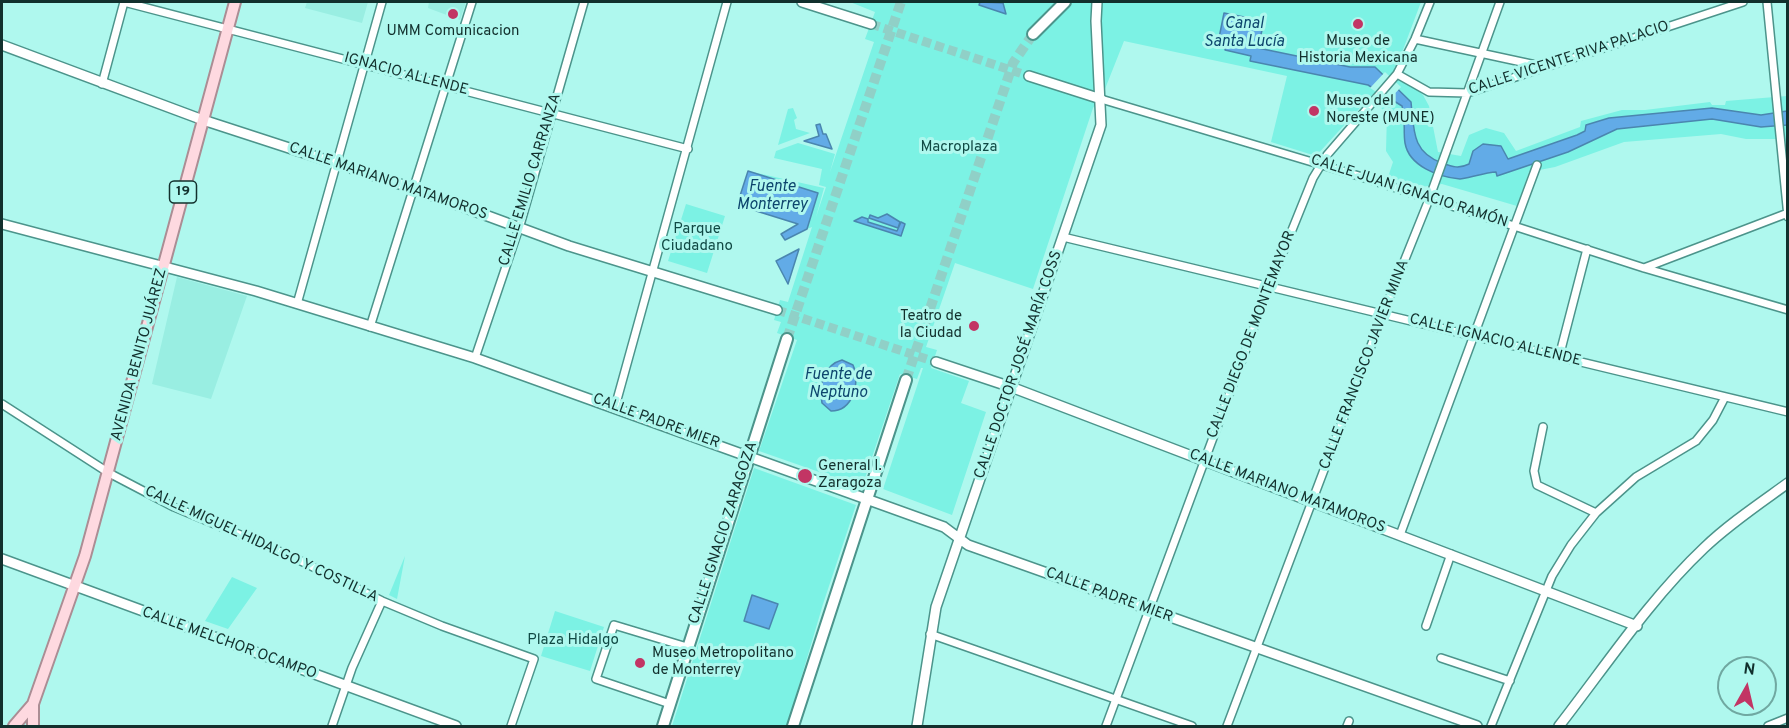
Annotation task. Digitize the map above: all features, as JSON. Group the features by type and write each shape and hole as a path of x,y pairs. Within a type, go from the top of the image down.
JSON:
{"main road":[{"name":"AVENIDA BENITO JUÁREZ","path":"33,726 33,704 75,587 109,472 235,2"},
{"path":"1033,33 1065,2"},
{"name":"CALLE IGNACIO ZARAGOZA","path":"663,726 787,339"},
{"path":"793,726 906,380"},
{"name":"AVENIDA BENITO JUÁREZ","path":"14,726 33,704"}],"street":[{"name":"IGNACIO ALLENDE","path":"124,2 366,63 688,149"},
{"path":"102,84 124,2"},
{"path":"297,304 382,2"},
{"path":"370,327 472,2"},
{"name":"CALLE EMILIO CARRANZA","path":"475,358 519,228 584,2"},
{"path":"615,407 728,2"},
{"path":"802,2 871,24"},
{"name":"CALLE DOCTOR JOSÉ MARÍA COSS","path":"917,726 930,634 959,538 1101,126 1095,21 1097,2"},
{"name":"CALLE DIEGO DE MONTEMAYOR","path":"1106,726 1269,287 1320,164 1395,76 1415,39 1430,2"},
{"name":"CALLE FRANCISCO JAVIER MINA","path":"1227,726 1383,314 1430,199 1500,2"},
{"name":"CALLE VICENTE RIVA PALACIO","path":"1395,76 1429,92 1467,93 1743,2"},
{"path":"1644,267 1787,214 1767,2"},
{"path":"1415,39 1548,68"},
{"name":"CALLE MARIANO MATAMOROS","path":"2,45 203,120 412,188 519,228 777,310"},
{"name":"CALLE JUAN IGNACIO RAMÓN","path":"1029,76 1788,310"},
{"path":"1400,535 1471,336 1537,165"},
{"name":"CALLE PADRE MIER","path":"2,224 164,265 475,358 944,527 968,545 1148,611 1477,726"},
{"name":"CALLE IGNACIO ALLENDE","path":"1063,237 1788,412"},
{"path":"1559,357 1587,249"},
{"name":"CALLE MARIANO MATAMOROS","path":"936,362 1011,387 1636,626"},
{"path":"1491,726 1559,561 1596,513 1636,477 1696,441 1713,420 1725,397"},
{"name":"CALLE MIGUEL HIDALGO Y COSTILLA","path":"2,404 109,472 174,507 293,557 382,601 442,626 534,659 511,726"},
{"path":"1543,427 1534,471 1537,485 1596,513"},
{"path":"1559,726 1636,626 1703,549 1788,483"},
{"path":"1426,627 1451,554"},
{"name":"CALLE MELCHOR OCAMPO","path":"2,559 456,726"},
{"path":"332,726 382,601"},
{"path":"670,704 596,679 614,625 687,647"},
{"path":"930,634 1192,726"},
{"path":"1441,658 1510,681"},
{"path":"1564,726 1569,714"},
{"path":"1768,726 1788,718"}],"shaded area":[{"path":"307,2 368,2 362,23 305,8"},
{"name":"UMM Comunicacion","path":"429,2 466,2 460,20 428,8"},
{"path":"177,277 247,296 211,399 152,384"}],"green space":[{"name":"Macroplaza","path":"850,2 1421,2 1398,63 1394,68 1423,95 1429,106 1438,152 1461,156 1469,135 1486,128 1504,133 1516,151 1580,127 1581,121 1622,110 1645,110 1710,102 1712,105 1725,105 1726,101 1787,96 1787,157 1783,139 1746,139 1721,134 1624,142 1555,167 1529,172 1517,206 1442,184 1421,187 1388,177 1393,162 1386,151 1387,113 1369,98 1316,156 1271,142 1287,76 1124,41 1105,89 1093,108 1033,289 955,263 926,347 937,350 931,368 969,381 961,403 986,412 952,515 883,489 923,368 917,379 900,374 862,487 759,451 797,340 777,333 781,322 774,320 780,300 788,302 812,227 807,229 818,193 748,171 824,188 816,217 826,187 819,185 822,169 774,158 776,151 798,143 835,154 830,172 874,42 865,39 875,12"},
{"path":"793,108 797,118 794,120 796,129 810,133 778,145 788,109"},
{"name":"Parque Ciudadano","path":"686,204 725,216 707,273 668,261"},
{"path":"754,468 856,505 823,604 787,726 672,726"},
{"path":"405,556 397,599 389,595"},
{"path":"232,577 257,588 228,629 205,621"},
{"name":"Plaza Hidalgo","path":"555,611 604,627 590,671 541,656"}],"water":[{"path":"980,2 1003,3 1006,14 979,5"},
{"name":"Canal Santa Lucía","path":"1224,13 1264,21 1258,48 1350,67 1375,67 1411,102 1414,131 1420,147 1432,158 1453,166 1462,167 1469,164 1473,151 1483,144 1501,146 1508,159 1577,135 1585,131 1586,125 1609,118 1712,108 1761,115 1787,111 1787,125 1761,127 1712,119 1617,129 1568,152 1497,176 1496,172 1463,179 1451,178 1426,169 1412,158 1405,143 1402,106 1368,85 1250,61 1251,56 1225,50 1227,40 1219,38"},
{"path":"820,124 832,149 804,141 819,136 816,125"},
{"name":"Fuente Monterrey","path":"748,171 818,193 807,229 785,240 781,234 798,224 737,205"},
{"path":"887,214 900,222 898,228 869,218 870,215 878,218"},
{"path":"862,217 868,219 868,222 897,231 901,222 905,224 901,236 854,221"},
{"path":"799,249 788,284 776,261"},
{"name":"Fuente de Neptuno","path":"842,360 853,365 855,387 850,401 845,406 831,411 822,403 822,383 830,366"},
{"path":"752,595 778,604 769,629 744,621"}],"pier":[{"path":"1385,72 1401,87 1389,100 1370,88"}],"tunnel":[{"path":"787,339 901,2"},
{"path":"871,24 1029,76"},
{"path":"906,380 1013,63 1033,34"},
{"path":"777,310 936,362"}],"place":[{"name":"UMM Comunicacion","path":"453,14"},
{"name":"Museo de Historia Mexicana","path":"1358,24"},
{"name":"Museo del Noreste (MUNE)","path":"1314,111"},
{"name":"Teatro de la Ciudad","path":"974,326"},
{"name":"General I. Zaragoza","path":"805,476"},
{"name":"Museo Metropolitano de Monterrey","path":"640,663"}]}
